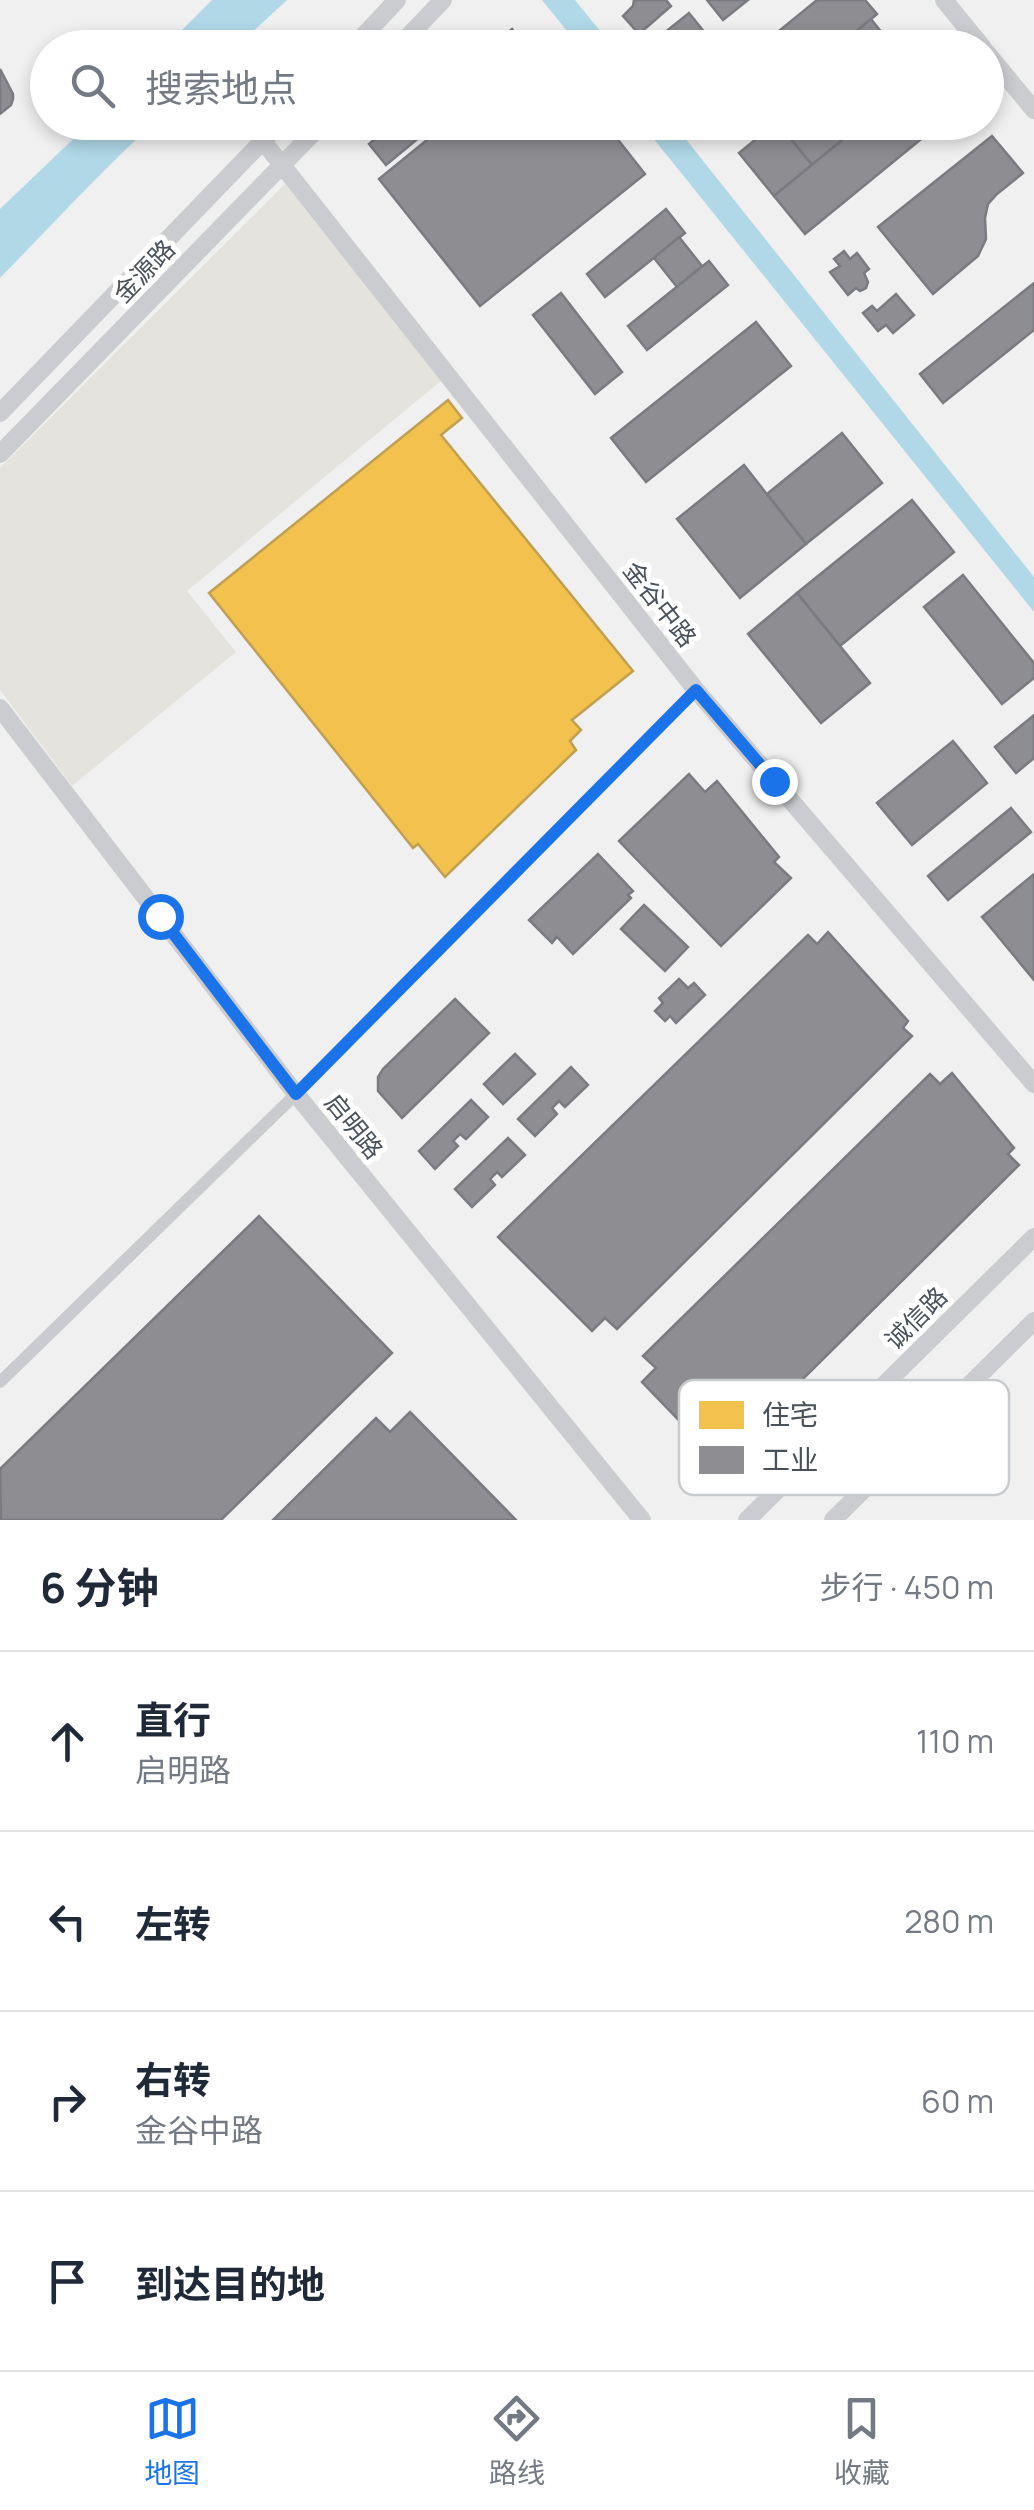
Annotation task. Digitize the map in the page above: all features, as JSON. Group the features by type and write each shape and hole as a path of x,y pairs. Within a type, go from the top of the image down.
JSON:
{"street":[{"path":"369,30 397,0"},
{"path":"414,30 443,0"},
{"path":"944,0 969,30"},
{"path":"1004,73 1034,110"},
{"name":"金源路","path":"0,454 306,140"},
{"name":"金谷中路","path":"263,141 696,690 1034,1084"},
{"name":"金源路","path":"0,412 263,141"},
{"path":"0,1382 296,1094 696,690"},
{"name":"启明路","path":"0,708 296,1094 642,1520"},
{"name":"诚信路","path":"889,1380 1034,1237"},
{"path":"975,1380 1034,1322"},
{"name":"诚信路","path":"747,1520 772,1495"},
{"path":"833,1520 858,1495"}],"shaded area":[{"path":"285,184 442,380 187,591 236,652 72,786 0,690 0,468"}],"water":[{"path":"212,0 287,0 254,30 182,30"},
{"path":"542,0 575,0 599,30 566,30"},
{"path":"72,140 136,140 0,278 0,209"},
{"path":"655,140 687,140 1034,577 1034,612"}],"building: 住宅":[{"path":"448,400 462,418 441,435 633,671 572,720 581,730 570,741 576,750 445,877 418,844 413,848 209,593"}],"building: 工业":[{"path":"634,0 666,0 671,6 644,30 635,30 623,16"},
{"path":"707,0 748,0 723,20"},
{"path":"817,0 865,0 877,14 858,30 780,30"},
{"path":"689,13 703,30 668,30"},
{"path":"871,19 880,30 858,30"},
{"path":"0,69 13,99 0,114"},
{"path":"374,140 416,140 386,165 369,144"},
{"path":"427,140 618,140 645,174 480,306 379,179"},
{"path":"755,140 792,140 812,165 774,196 739,153"},
{"path":"792,140 842,140 812,165"},
{"path":"842,140 920,140 805,234 774,196"},
{"path":"987,140 995,140 1023,173 988,204 986,239 978,256 933,294 878,227"},
{"path":"666,209 685,233 605,297 587,274"},
{"path":"679,237 702,266 677,287 654,258"},
{"path":"844,251 850,259 857,253 869,269 864,273 866,288 856,288 848,295 830,272 840,266 834,259"},
{"path":"709,261 728,285 647,350 628,326"},
{"path":"1034,283 1034,330 943,403 920,374"},
{"path":"561,293 622,372 595,394 533,315"},
{"path":"896,294 914,315 893,333 886,325 878,331 863,313 872,306 877,311"},
{"path":"756,322 791,366 646,482 611,438"},
{"path":"842,433 882,483 806,544 767,494"},
{"path":"744,465 806,544 740,598 677,519"},
{"path":"912,500 954,552 840,646 797,593"},
{"path":"963,575 1034,663 1034,678 1002,704 924,607"},
{"path":"797,593 870,683 821,723 748,634"},
{"path":"1034,715 1034,758 1016,773 995,747"},
{"path":"953,741 987,783 912,845 877,803"},
{"path":"689,774 705,792 717,781 779,857 774,862 791,878 721,946 619,841"},
{"path":"1011,808 1031,832 948,900 928,876"},
{"path":"598,854 633,891 628,895 631,898 573,954 557,937 552,943 529,920"},
{"path":"1034,874 1034,980 982,917"},
{"path":"644,905 688,947 665,971 621,929"},
{"path":"828,932 908,1021 903,1028 912,1036 617,1329 605,1318 592,1331 498,1237 808,935 817,944"},
{"path":"679,979 688,988 694,983 705,995 676,1023 670,1016 665,1021 655,1011 663,1003 659,998"},
{"path":"455,999 489,1033 402,1118 378,1091 378,1077"},
{"path":"515,1054 535,1074 503,1104 484,1084"},
{"path":"571,1067 588,1085 565,1107 559,1101 552,1108 557,1114 535,1136 518,1119"},
{"path":"952,1073 1014,1148 1008,1154 1019,1165 802,1380 679,1380 679,1420 642,1382 656,1368 643,1356 930,1074 940,1084"},
{"path":"471,1100 488,1117 466,1139 460,1134 453,1141 458,1146 435,1169 419,1151"},
{"path":"508,1138 525,1155 502,1177 497,1172 490,1179 495,1185 472,1207 455,1189"},
{"path":"259,1216 392,1353 221,1520 1,1520 0,1469"},
{"path":"410,1412 516,1520 273,1520 376,1418 390,1432"}],"route":[{"path":"160,916 296,1094 696,690 774,781"}]}
